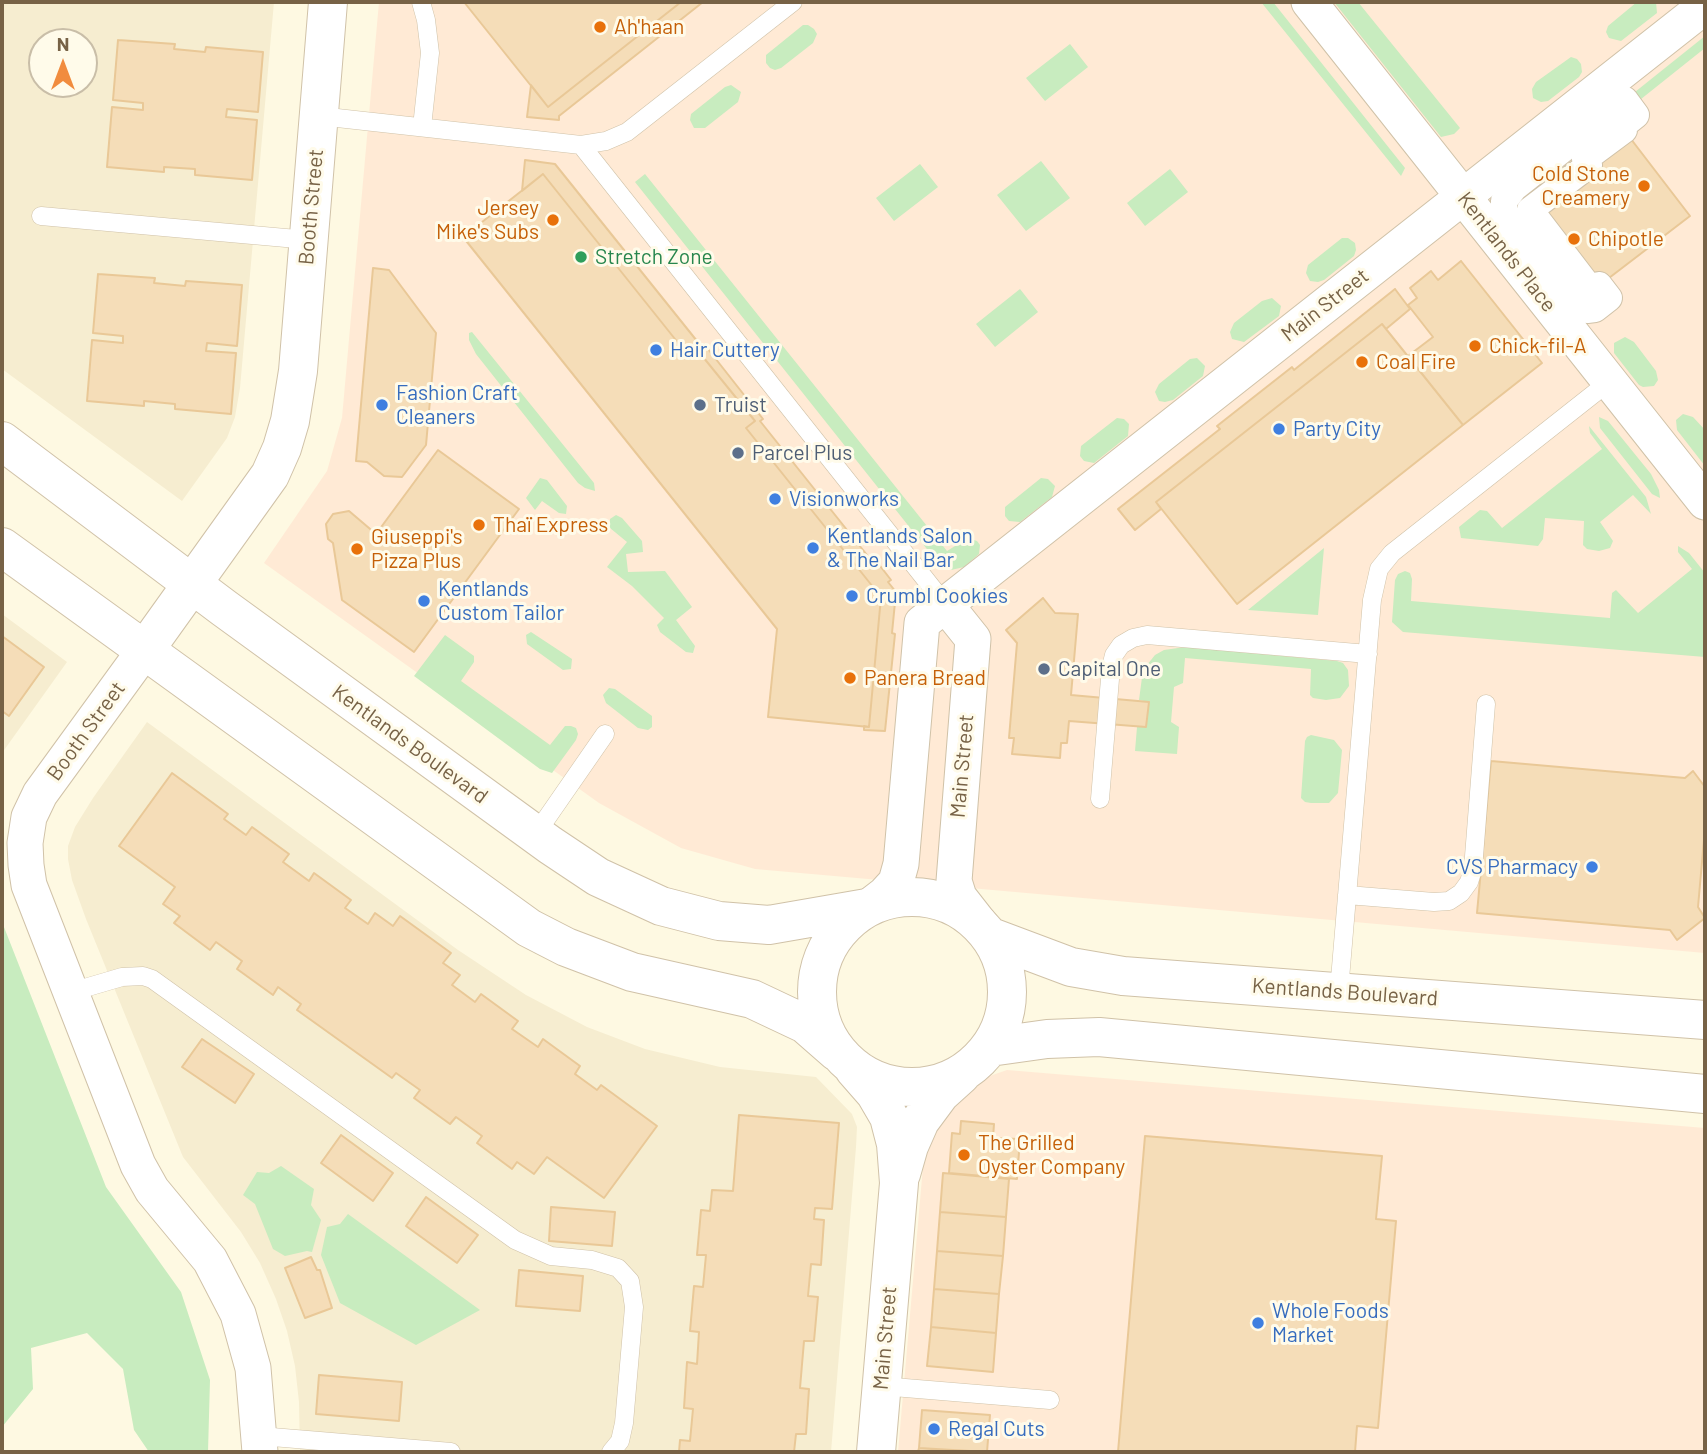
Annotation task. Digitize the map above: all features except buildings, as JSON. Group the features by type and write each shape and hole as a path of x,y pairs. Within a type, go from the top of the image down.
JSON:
{"street":[{"name":"Booth Street","path":"260,1444 253,1368 238,1314 210,1261 164,1207 138,1165 29,885 25,843 29,817 40,794 270,475 282,448 290,421 298,371 328,2"},
{"name":"Kentlands Place","path":"1309,2 1704,499"},
{"name":"Main Street","path":"867,908 896,882 901,864 922,623 1705,6"},
{"path":"1625,100 1636,115 1621,127 1624,130 1585,159 1590,165 1530,210 1592,291 1599,285 1609,298 1590,310 1576,304 1509,220 1504,211 1504,201 1514,188 1625,100"},
{"name":"Kentlands Boulevard","path":"2,441 535,835 598,877 661,906 719,921 769,925 867,908"},
{"path":"2,547 529,928 566,947 632,972 752,999 805,1024 845,1060 872,1079 906,1087 926,1087 944,1082 980,1058 1047,1039 1099,1037 1705,1094"},
{"name":"Main Street","path":"945,604 973,639 954,881 959,897 987,933"},
{"path":"845,1060 826,1034 818,1014 817,978 822,960 830,943 846,923 867,908 898,898 923,898 950,905 968,915 987,933 1001,958 1007,981 1007,1005 1001,1028 980,1058"},
{"name":"Kentlands Boulevard","path":"987,933 1071,967 1123,976 1705,1020"},
{"name":"Main Street","path":"899,1183 909,1146 920,1121 940,1094 980,1058"},
{"name":"Main Street","path":"845,1060 876,1093 889,1116 896,1144 899,1183 876,1452"}],"lane":[{"path":"421,2 430,53 422,127"},
{"path":"319,116 581,145 606,141 627,132 793,2"},
{"path":"581,145 945,604"},
{"path":"41,216 308,240"},
{"path":"1339,991 1373,589 1384,560 1609,381"},
{"path":"1100,799 1111,667 1114,655 1121,645 1133,638 1147,635 1368,653"},
{"path":"1347,895 1434,902 1449,901 1461,893 1473,870 1486,704"},
{"path":"535,835 605,734"},
{"path":"71,992 122,977 143,976 152,979 515,1240 551,1256 592,1261 618,1268 630,1281 634,1307 624,1423 620,1441 611,1452"},
{"path":"881,1386 1050,1400"},
{"path":"260,1444 451,1452"}],"shaded area":[{"path":"2,2 274,2 240,388 235,417 227,438 182,501 2,369"},
{"path":"379,2 1705,2 1705,953 755,869 681,848 599,803 264,563 327,471 342,418"},
{"path":"2,614 67,662 2,753"},
{"path":"147,722 458,950 526,995 587,1027 645,1049 720,1067 816,1077 852,1114 857,1127 856,1147 831,1452 300,1452 295,1366 276,1299 260,1263 241,1232 183,1157 72,880 68,846 75,827"},
{"path":"1007,1070 1705,1128 1705,1452 898,1452 924,1155 930,1132 963,1092 984,1078"}],"green space":[{"path":"1261,2 1273,2 1405,168 1401,176"},
{"path":"1334,2 1358,2 1460,128 1454,134 1441,137"},
{"path":"1637,2 1656,2 1657,13 1621,41 1609,38 1606,32 1608,26"},
{"path":"803,25 808,25 817,34 813,43 781,68 770,68 766,63 766,55"},
{"path":"1705,36 1705,48 1631,107 1625,100"},
{"path":"1070,44 1088,67 1045,101 1026,78"},
{"path":"1571,57 1581,64 1582,72 1579,77 1548,101 1541,102 1533,98 1532,89 1536,82"},
{"path":"731,85 741,92 738,102 705,128 694,128 690,120 691,114"},
{"path":"1041,161 1070,198 1026,231 997,195"},
{"path":"920,164 938,187 894,221 876,198"},
{"path":"1170,169 1188,192 1145,226 1127,203"},
{"path":"645,174 947,551 968,538 977,541 980,545 979,554 964,567 951,570 938,563 635,182"},
{"path":"1342,238 1348,238 1355,243 1354,256 1324,280 1310,281 1306,273 1308,265"},
{"path":"1020,289 1038,312 995,347 976,324"},
{"path":"1272,298 1281,306 1279,316 1244,342 1232,339 1230,332 1234,323 1262,301"},
{"path":"472,332 594,483 595,491 578,483 476,354 469,340 469,333"},
{"path":"1625,337 1634,342 1656,371 1658,380 1654,386 1639,385 1614,353 1614,343"},
{"path":"1197,358 1205,366 1203,376 1173,400 1159,401 1155,392 1159,384 1190,359"},
{"path":"1683,414 1693,417 1705,430 1705,466 1677,430 1676,420"},
{"path":"1599,417 1608,421 1651,474 1660,498 1652,494 1600,428"},
{"path":"1117,418 1124,419 1129,424 1128,436 1094,463 1084,461 1080,456 1081,446"},
{"path":"1589,426 1646,497 1651,514 1633,495 1600,522 1613,541 1610,548 1599,551 1587,549 1583,545 1584,521 1545,518 1543,539 1538,546 1461,538 1459,527 1480,510 1487,511 1502,528 1602,449 1590,433"},
{"path":"540,478 547,480 567,506 566,514 559,513 542,501 535,510 526,498"},
{"path":"1041,478 1048,479 1055,486 1052,497 1020,522 1009,521 1005,516 1005,507"},
{"path":"616,515 622,518 642,541 643,552 626,554 628,572 665,571 692,607 676,620 695,646 693,653 686,652 660,632 657,625 664,618 632,586 607,567 627,542 610,528 610,519"},
{"path":"1678,546 1689,553 1705,573 1705,657 1403,632 1392,622 1395,580 1398,574 1405,571 1410,573 1412,579 1411,601 1610,618 1612,593 1616,590 1638,613 1692,569 1678,552"},
{"path":"1324,548 1318,615 1248,610"},
{"path":"531,632 572,659 571,669 563,670 527,644 526,635"},
{"path":"445,635 474,656 474,662 461,681 550,745 565,726 576,728 576,740 552,773 540,769 414,676"},
{"path":"1185,647 1337,661 1343,663 1348,670 1349,686 1340,698 1313,698 1310,695 1311,669 1185,658 1183,683 1174,687 1171,722 1179,727 1177,754 1135,751 1137,727 1146,727 1149,702 1139,700 1143,670 1155,655 1164,650"},
{"path":"609,688 615,689 652,716 652,727 648,730 638,728 606,703 603,695"},
{"path":"1311,735 1334,740 1342,750 1338,793 1329,803 1305,802 1301,798 1305,741"},
{"path":"2,922 106,1187 181,1292 210,1380 208,1452 149,1452 134,1430 123,1369 87,1333 31,1348 33,1389 2,1427"},
{"path":"281,1166 314,1189 311,1205 321,1220 312,1252 285,1256 273,1249 255,1204 243,1195 257,1172 269,1173"},
{"path":"348,1214 480,1310 416,1345 340,1303 321,1255 327,1227 340,1224"}],"place":[{"name":"Ah'haan","path":"600,27"},
{"name":"Cold Stone Creamery","path":"1644,186"},
{"name":"Jersey Mike's Subs","path":"553,220"},
{"name":"Chipotle","path":"1574,239"},
{"name":"Stretch Zone","path":"581,257"},
{"name":"Chick-fil-A","path":"1475,346"},
{"name":"Hair Cuttery","path":"656,350"},
{"name":"Coal Fire","path":"1362,362"},
{"name":"Fashion Craft Cleaners","path":"382,405"},
{"name":"Truist","path":"700,405"},
{"name":"Party City","path":"1279,429"},
{"name":"Parcel Plus","path":"738,453"},
{"name":"Visionworks","path":"775,499"},
{"name":"Thaï Express","path":"479,525"},
{"name":"Kentlands Salon & The Nail Bar","path":"813,548"},
{"name":"Giuseppi's Pizza Plus","path":"357,549"},
{"name":"Crumbl Cookies","path":"852,596"},
{"name":"Kentlands Custom Tailor","path":"424,601"},
{"name":"Capital One","path":"1044,669"},
{"name":"Panera Bread","path":"850,678"},
{"name":"CVS Pharmacy","path":"1592,867"},
{"name":"The Grilled Oyster Company","path":"964,1155"},
{"name":"Whole Foods Market","path":"1258,1323"},
{"name":"Regal Cuts","path":"934,1429"}]}
